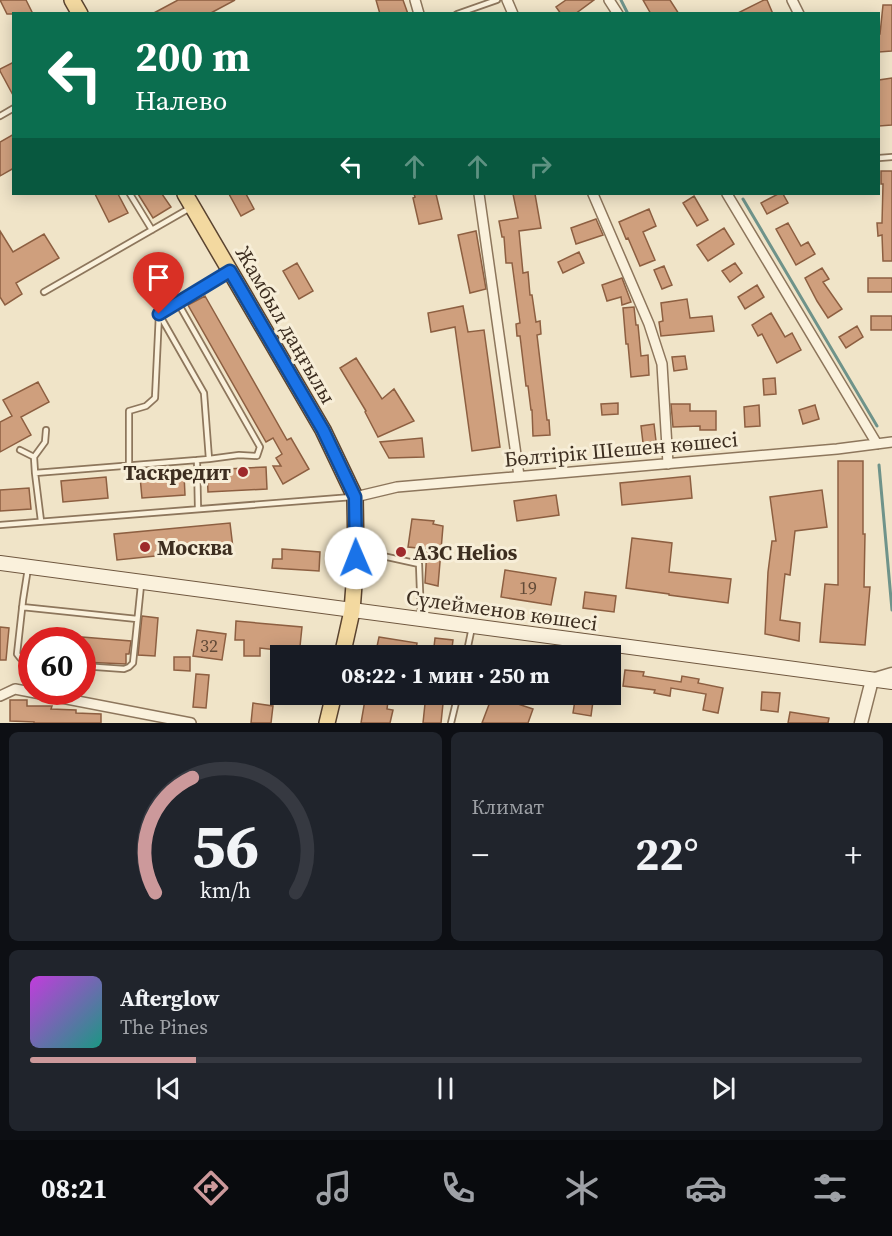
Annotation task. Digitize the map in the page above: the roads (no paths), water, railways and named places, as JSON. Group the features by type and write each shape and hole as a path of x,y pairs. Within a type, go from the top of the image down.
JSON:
{"main road":[{"name":"Жамбыл даңғылы","path":"189,200 323,430 355,497 352,611 344,645"},
{"name":"Сүлейменов көшесі","path":"0,563 892,682"},
{"path":"327,723 331,705"}],"street":[{"path":"479,195 519,476"},
{"path":"593,195 649,324 662,364 668,464"},
{"path":"728,195 877,444"},
{"name":"Бөлтірік Шешен көшесі","path":"355,497 397,487 892,442"},
{"path":"861,723 872,680 892,674"},
{"path":"0,696 15,688 191,723"}],"lane":[{"path":"463,12 497,0"},
{"path":"131,195 152,230"},
{"path":"44,292 152,230 189,200"},
{"path":"159,314 230,271"},
{"path":"35,473 239,455 257,456 260,447 178,303"},
{"path":"159,314 204,393 209,459"},
{"path":"129,466 129,411 146,406 155,398 159,314"},
{"path":"40,521 34,457 45,442 46,430"},
{"path":"20,450 34,457"},
{"path":"197,460 198,509"},
{"path":"0,525 355,497"},
{"path":"355,550 419,564 421,620"},
{"path":"20,627 28,567"},
{"path":"96,667 124,669 133,663 141,583"},
{"path":"22,607 137,619"},
{"path":"468,645 472,627"},
{"path":"451,723 455,705"}],"waterway":[{"path":"621,0 627,12"},
{"path":"743,199 877,426"},
{"path":"879,465 892,610"}],"place":[{"name":"Таскредит","path":"243,472"},
{"name":"Москва","path":"145,547"},
{"name":"АЗС Helios","path":"401,552"}]}
